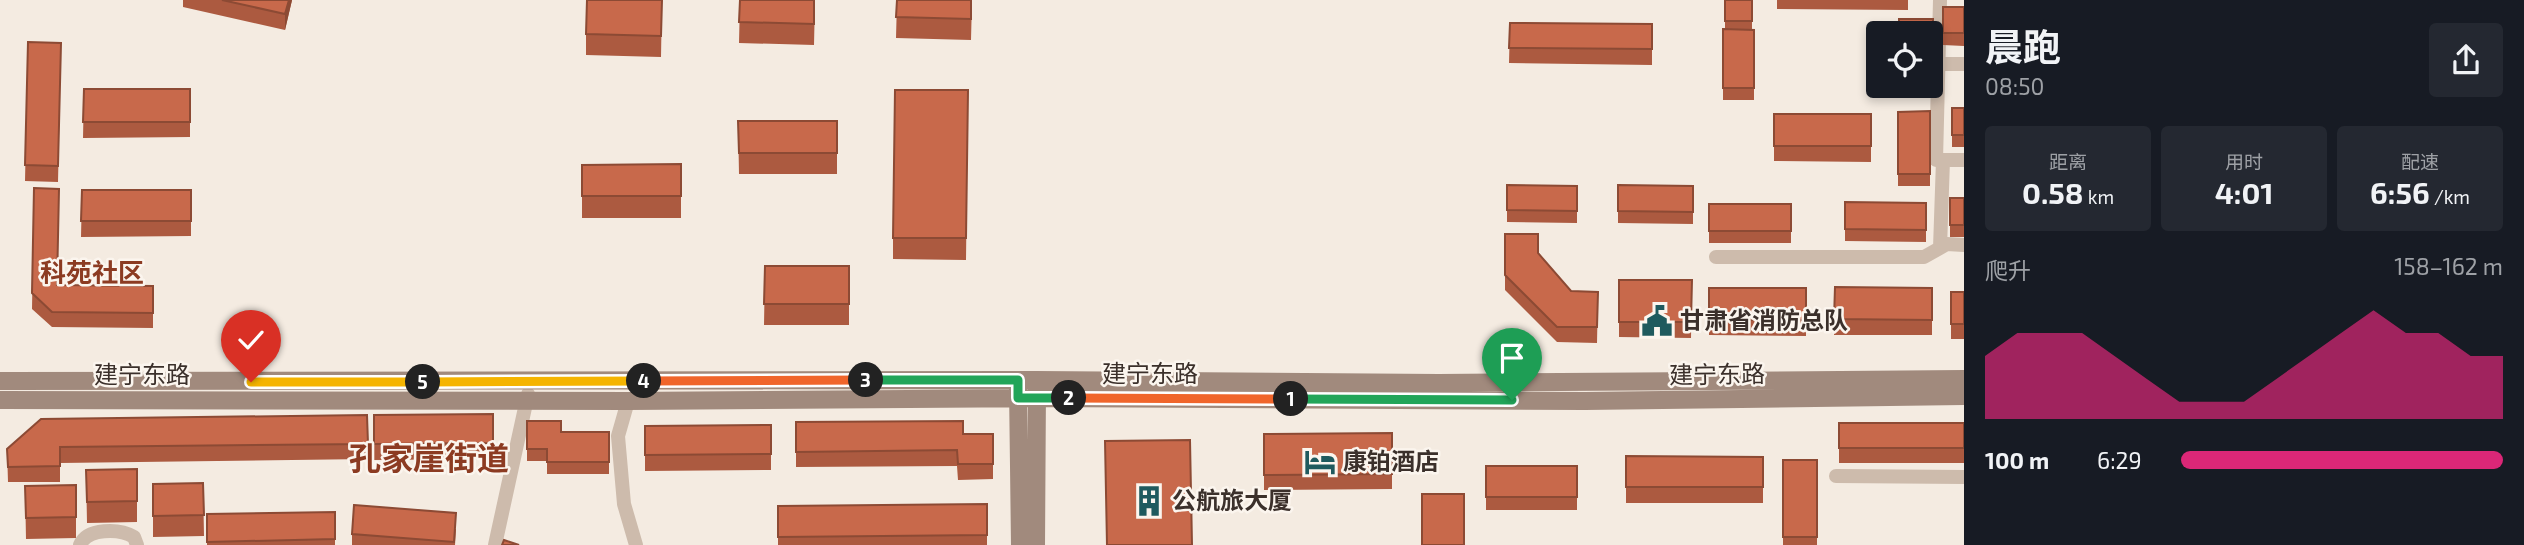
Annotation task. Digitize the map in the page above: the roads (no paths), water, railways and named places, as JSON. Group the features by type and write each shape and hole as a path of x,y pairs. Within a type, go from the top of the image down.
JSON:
{"main road":[{"name":"建宁东路","path":"0,400 1018,380 1438,383 1964,379"},
{"path":"1018,380 1027,398 1037,545"},
{"path":"1020,545 1027,398 1037,380"},
{"name":"建宁东路","path":"0,381 528,391 628,401 1027,398 1585,401 1964,396"}],"street":[{"path":"1939,21 1940,0"},
{"path":"1943,64 1964,64"},
{"path":"1937,98 1936,160 1964,160"},
{"path":"1940,248 1943,160"},
{"path":"1716,257 1924,257 1947,244 1964,244"},
{"path":"495,545 528,391"},
{"path":"628,401 618,436 624,504 636,545"},
{"path":"1836,475 1964,477"},
{"path":"80,545 83,537 92,533 127,533 134,537 137,545"}],"place":[{"name":"甘肃省消防总队","path":"1657,321"},
{"name":"康铂酒店","path":"1320,462"},
{"name":"公航旅大厦","path":"1149,501"}],"district":[{"name":"科苑社区","path":"92,273"},
{"name":"孔家崖街道","path":"429,459"}]}
